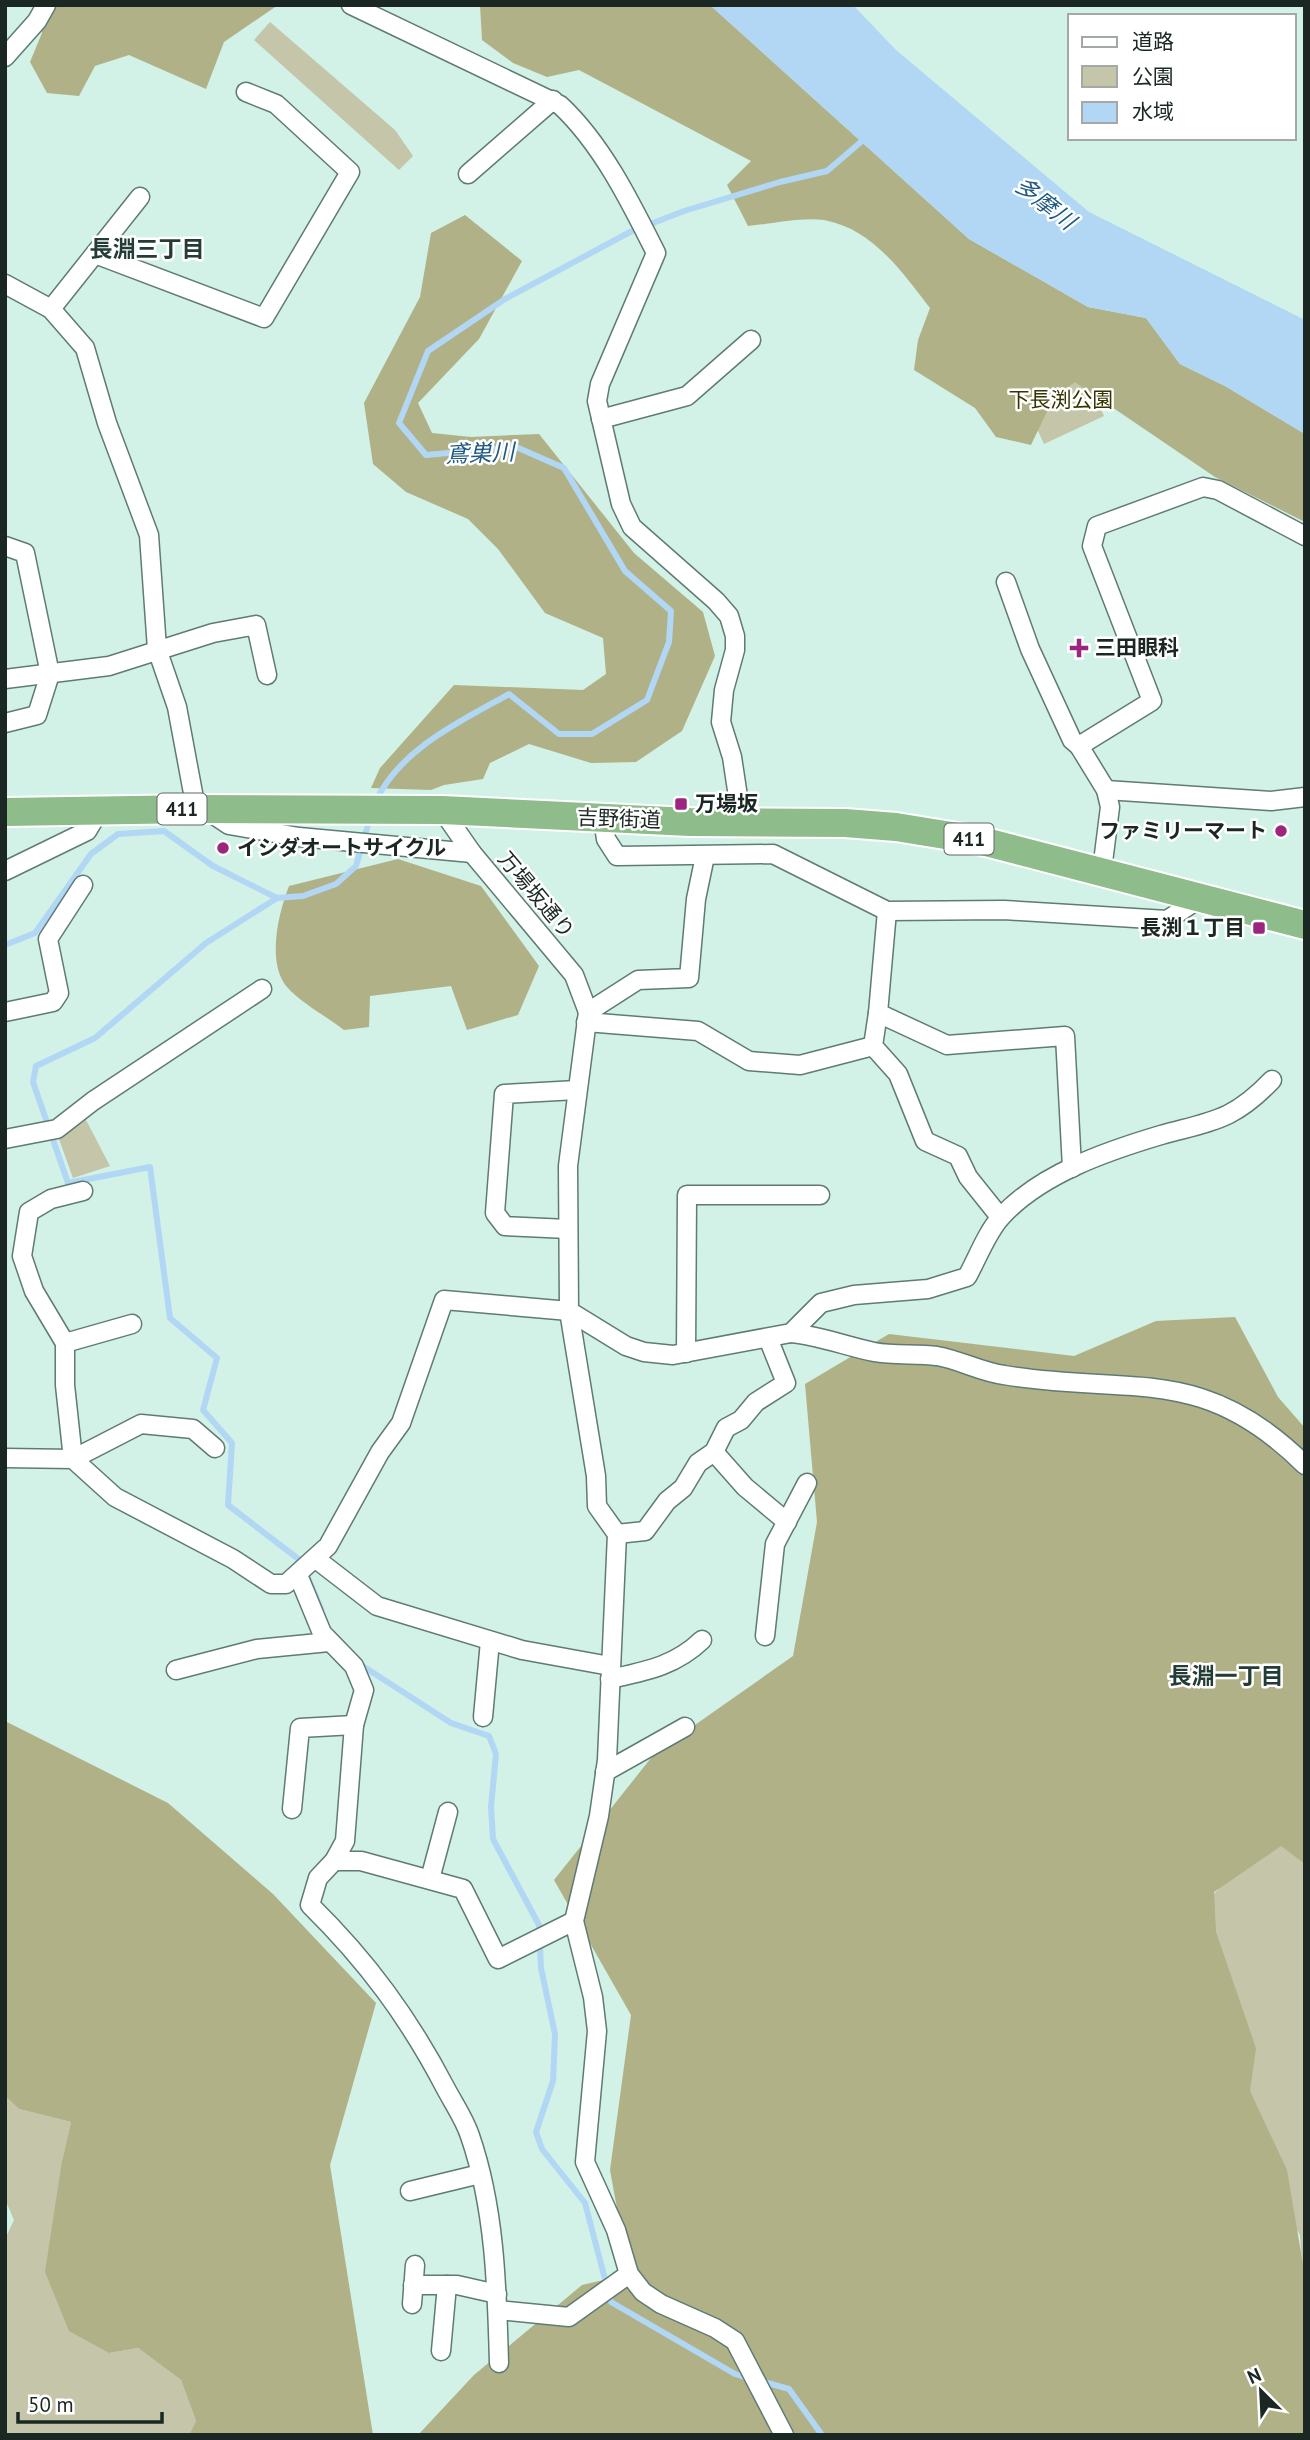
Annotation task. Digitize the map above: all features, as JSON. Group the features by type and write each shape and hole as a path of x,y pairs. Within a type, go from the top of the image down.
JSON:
{"highway":[{"name":"吉野街道","path":"5,812 201,809 442,810 603,819 896,827 982,841 1102,870 1305,925"}],"street":[{"path":"5,57 37,21 46,5"},
{"path":"351,5 553,100 579,123 637,215 656,253 600,384 597,401 621,504 632,527 716,601 729,616 735,636 735,650 724,691 721,722 732,757 742,823"},
{"path":"95,254 264,318 350,172 276,104 246,92"},
{"path":"468,174 553,100"},
{"path":"51,309 140,197"},
{"path":"7,287 51,309 85,348 107,423 149,534 157,649 177,707 201,809 229,825 472,853"},
{"path":"601,419 687,396 751,340"},
{"path":"1079,746 1152,701 1092,546 1097,526 1203,487 1218,490 1305,536"},
{"path":"5,546 25,552 50,674 37,715 5,723"},
{"path":"1006,582 1035,660 1072,740 1079,746 1106,789 1110,807 1102,870"},
{"path":"5,678 109,666 213,633 256,625 267,675"},
{"path":"1106,789 1271,801 1305,797"},
{"name":"万場坂通り","path":"442,810 472,853 574,975 587,1017"},
{"path":"5,871 87,831 99,811"},
{"path":"603,819 606,839 617,856 773,854 887,911 1004,910 1167,920 1202,897"},
{"path":"705,856 696,899 689,978 638,980 587,1017 568,1166 569,1311 596,1476 597,1506 617,1534 605,1772 599,1816 574,1921 593,1997 597,2031 585,2162 616,2230 629,2274 643,2292 661,2304 715,2328 735,2341 784,2435"},
{"path":"5,1012 53,1002 59,993 48,939 83,886"},
{"path":"873,1046 887,911"},
{"path":"5,1139 50,1131 262,989"},
{"path":"878,1013 947,1045 1065,1036 1072,1168"},
{"path":"587,1017 698,1031 749,1061 800,1065 873,1046"},
{"path":"873,1046 898,1074 925,1141 958,1156 968,1177 1000,1217"},
{"path":"791,1333 821,1303 854,1295 928,1289 967,1277 1000,1217 1035,1190 1072,1168 1162,1135 1210,1124 1249,1105 1272,1080"},
{"path":"568,1228 505,1226 495,1213 504,1094 577,1090"},
{"path":"83,1191 51,1199 29,1212 22,1256 34,1291 65,1343 65,1385 73,1460 116,1497 233,1559 271,1584 286,1584 328,1546 380,1452 401,1423 444,1300 569,1311 635,1349 673,1355 791,1333 820,1335 875,1352 939,1356 1004,1375 1122,1383 1183,1392 1202,1397 1246,1418 1305,1465"},
{"path":"687,1353 687,1195 820,1195"},
{"path":"65,1343 132,1324"},
{"path":"617,1534 645,1531 667,1501 683,1488 698,1463 714,1452 726,1428 786,1382 768,1338"},
{"path":"5,1458 73,1460 141,1424 193,1429 215,1448"},
{"path":"714,1452 746,1487 787,1522"},
{"path":"765,1636 775,1544 807,1483"},
{"path":"315,1560 377,1606 490,1641 610,1672 663,1668 687,1655 702,1640"},
{"path":"298,1575 322,1633 354,1666 364,1690 354,1725 345,1841 334,1861 318,1878 310,1905 339,1934 417,2033 470,2135 487,2204 497,2302 499,2363"},
{"path":"483,1717 490,1641"},
{"path":"176,1670 257,1649 329,1642"},
{"path":"292,1809 300,1728 354,1725"},
{"path":"605,1772 685,1727"},
{"path":"430,1879 448,1812"},
{"path":"334,1861 361,1861 463,1889 498,1959 574,1921"},
{"path":"410,2191 480,2174"},
{"path":"412,2304 415,2265"},
{"path":"413,2285 447,2285 497,2302 569,2317 629,2274"},
{"path":"440,2351 447,2285"}],"green space":[{"path":"39,5 278,5 224,42 206,89 129,55 95,66 79,96 47,93 30,62 42,33"},
{"path":"480,5 710,5 969,239 1088,307 1146,318 1180,364 1225,386 1305,434 1305,522 1215,477 1075,382 1054,397 1031,445 996,437 975,408 914,370 918,340 930,308 897,267 872,242 857,232 824,220 796,220 748,226 727,185 751,161 579,70 547,77 513,63 482,40"},
{"path":"270,22 395,130 413,156 399,170 254,40"},
{"path":"465,215 522,261 479,339 418,403 432,433 471,437 539,434 634,553 703,612 715,656 682,731 636,762 591,763 529,744 490,763 483,779 444,785 431,790 371,788 380,768 454,685 583,690 606,674 603,638 545,613 498,549 468,519 406,492 373,464 364,403 420,297 431,233"},
{"name":"下長渕公園","path":"1077,357 1104,416 1044,444 1017,385"},
{"path":"398,859 481,886 539,966 518,1015 467,1030 451,986 370,996 369,1027 344,1030 306,1004 287,987 277,965 276,937 289,886"},
{"path":"86,1120 110,1166 73,1178 59,1139"},
{"path":"1235,1317 1278,1397 1305,1428 1305,1864 1281,1846 1214,1892 1216,1932 1256,2048 1250,2091 1287,2170 1305,2276 1305,2435 418,2435 474,2375 582,2285 629,2274 610,2170 631,2015 554,1880 655,1753 793,1656 817,1522 805,1384 889,1334 1074,1356 1156,1321"},
{"path":"5,1721 168,1803 273,1894 376,2003 330,2165 373,2435 189,2435 196,2421 181,2380 138,2348 109,2353 69,2331 45,2272 62,2161 71,2122 19,2109 5,2096"},
{"path":"1274,1828 1305,1843 1305,2306 1300,2235 1273,2190 1190,1920"},
{"path":"5,2096 19,2109 71,2122 62,2161 109,2353 138,2348 181,2380 196,2421 189,2435 5,2435 5,2239 14,2220 5,2199"}],"water":[{"name":"多摩川","path":"710,5 853,5 896,50 1089,212 1305,320 1305,434 1225,386 1180,364 1146,318 1088,307 969,239"}],"waterway":[{"name":"鳶巣川","path":"376,801 400,766 416,751 452,726 509,694 559,734 592,734 647,700 669,642 671,611 625,571 564,468 516,447 426,455 399,423 428,351 505,299 630,232 684,211 827,171 869,135"},
{"path":"321,1609 301,1561 228,1505 232,1443 203,1410 217,1358 170,1318 150,1167 68,1183 33,1082 36,1066 95,1038 206,943 277,898 303,896 336,884 356,866 370,818"},
{"path":"5,945 35,933 91,854 118,834 164,831 213,866 277,898"},
{"path":"358,1663 451,1723 489,1736 496,1754 491,1807 493,1839 539,1925 541,1968 555,2034 553,2081 536,2132 542,2149 585,2203 611,2302 735,2374 751,2379"},
{"path":"761,2381 789,2389 822,2435"}],"place":[{"name":"三田眼科","path":"1079,648"},
{"name":"万場坂","path":"681,804"},
{"name":"ファミリーマート","path":"1281,831"},
{"name":"イシダオートサイクル","path":"223,848"},
{"name":"長渕１丁目","path":"1259,928"}],"district":[{"name":"長淵三丁目","path":"147,249"},
{"name":"長淵一丁目","path":"1226,1676"}]}
